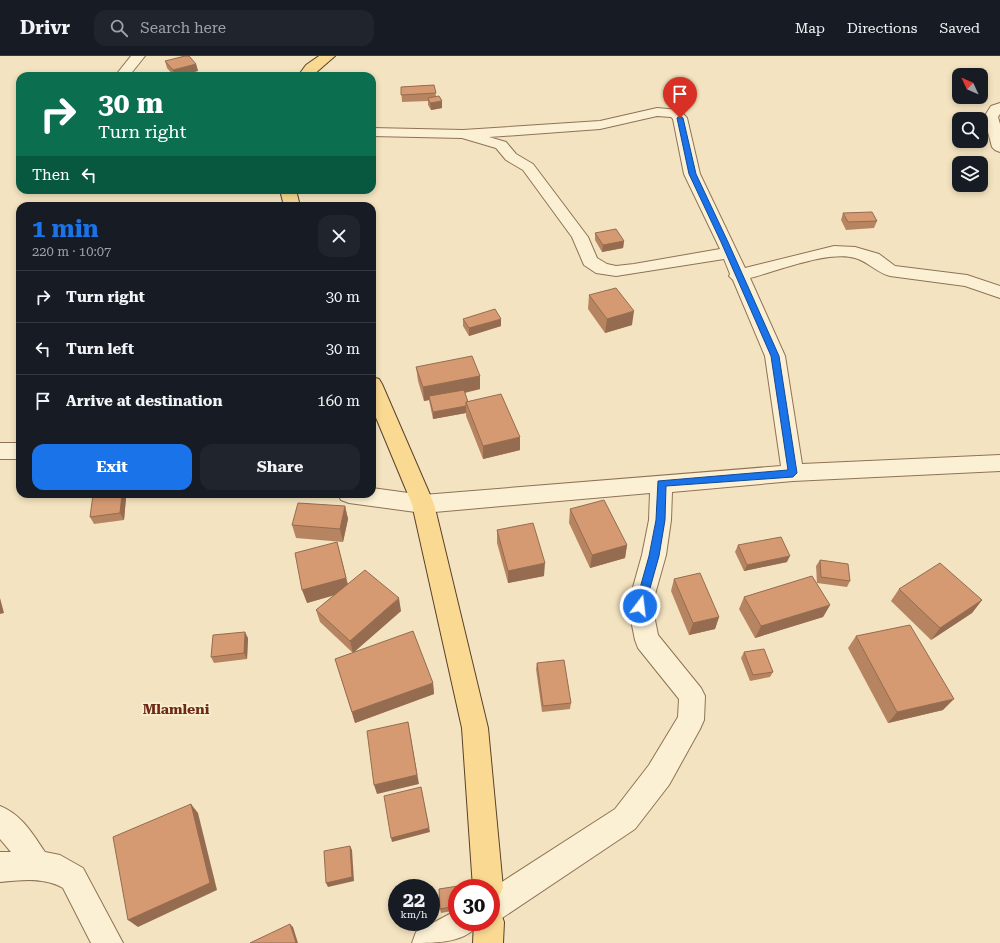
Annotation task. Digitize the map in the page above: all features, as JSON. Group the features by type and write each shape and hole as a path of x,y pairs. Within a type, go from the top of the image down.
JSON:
{"main road":[{"path":"308,72 311,68 328,56"},
{"path":"376,393 423,504 476,728 487,879"},
{"path":"488,943 489,931"}],"street":[{"path":"125,72 138,56"},
{"path":"1000,107 996,109 991,117 996,138 1000,146"},
{"path":"376,132 463,134 600,125 643,114 662,112 674,113 680,118 683,124 685,145 692,174 775,356 793,473"},
{"path":"463,134 501,145 511,157 528,167 580,237 590,261 602,269 616,271 634,269 729,253"},
{"path":"738,276 805,257 834,251 854,252 873,258 890,270 967,281 1000,292"},
{"path":"0,451 16,451"},
{"path":"376,498 423,504 793,473 1000,463"},
{"path":"500,901 625,819 659,775 691,720 692,696 647,640 640,606 654,556 660,520 661,483"},
{"path":"0,820 16,834 36,865"},
{"path":"0,867 36,865 60,870 73,878 108,943"},
{"path":"426,943 448,931"}],"building":[{"path":"189,56 196,64 173,70 165,61"},
{"path":"434,85 436,93 401,95 401,87"},
{"path":"439,96 442,101 430,103 428,98"},
{"path":"872,212 877,221 848,222 843,213"},
{"path":"616,229 624,241 603,245 595,233"},
{"path":"616,288 634,311 607,319 589,295"},
{"path":"495,309 501,319 469,328 463,319"},
{"path":"472,356 480,376 423,387 416,367"},
{"path":"464,390 468,402 466,402 466,406 433,412 429,396"},
{"path":"501,394 520,437 483,446 466,402"},
{"path":"93,498 122,498 120,513 90,517"},
{"path":"604,500 627,545 592,555 570,509"},
{"path":"298,503 345,506 340,529 292,525"},
{"path":"533,523 545,563 508,571 497,530"},
{"path":"781,537 790,556 747,565 738,545"},
{"path":"337,542 346,578 302,590 295,553"},
{"path":"820,560 848,564 850,581 821,577"},
{"path":"940,563 982,600 940,628 899,589"},
{"path":"365,570 399,598 350,641 316,610"},
{"path":"700,573 719,617 693,623 674,579"},
{"path":"812,576 830,605 761,626 744,597"},
{"path":"910,625 954,699 897,712 856,636"},
{"path":"413,631 433,683 352,712 335,659"},
{"path":"245,632 244,653 211,657 213,635"},
{"path":"764,649 773,672 753,675 744,652"},
{"path":"564,660 571,703 543,706 537,663"},
{"path":"408,722 417,775 374,785 367,731"},
{"path":"421,787 429,828 391,838 384,796"},
{"path":"191,804 210,883 128,920 113,837"},
{"path":"350,846 352,877 326,883 324,851"},
{"path":"448,888 448,908 440,909 440,889"},
{"path":"290,924 296,943 250,943"}],"district":[{"name":"Mlamleni","path":"176,709"}],"route":[{"path":"640,606 654,556 660,520 661,483 793,473 775,356 738,276 725,242 692,174 685,145 683,124 680,118"}]}
